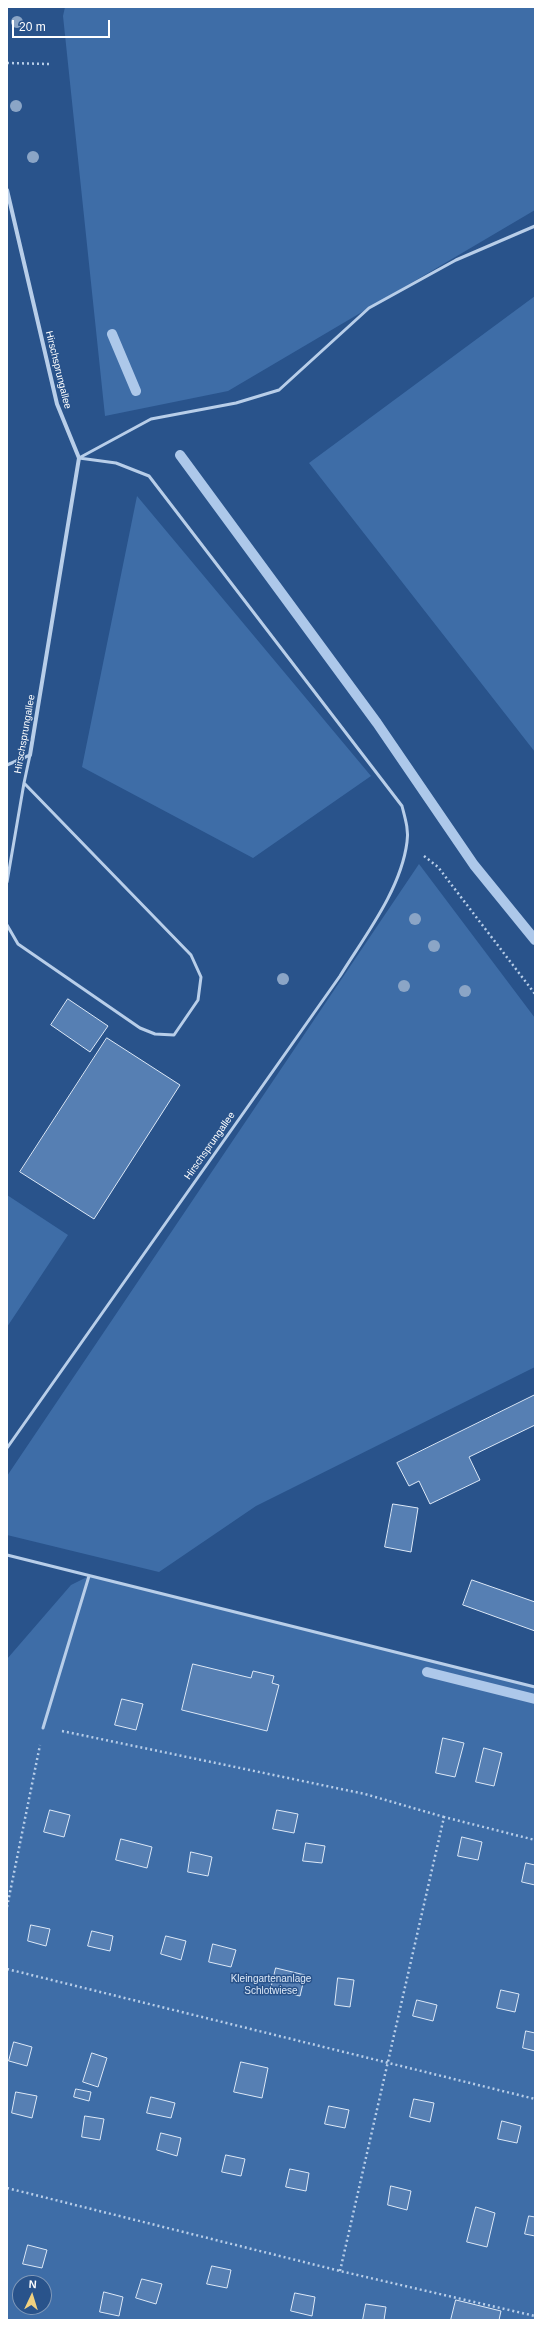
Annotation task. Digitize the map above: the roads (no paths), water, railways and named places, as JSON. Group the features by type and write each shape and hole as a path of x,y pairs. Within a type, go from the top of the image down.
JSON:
{"street":[{"name":"Hirschsprungallee","path":"7,190 57,404 79,458 30,755"}],"lane":[{"path":"79,458 151,419 236,403 279,390 369,308 456,260 535,226"},
{"name":"Hirschsprungallee","path":"7,1448 340,976 387,901 401,864 407,842 407,824 402,806 149,476 116,464 79,458"},
{"path":"7,765 30,755"},
{"name":"Hirschsprungallee","path":"7,925 18,944 140,1028 155,1034 174,1035 198,1000 201,977 191,955 24,783 30,755"},
{"path":"7,882 24,783"},
{"path":"7,1555 535,1687"},
{"path":"43,1728 90,1576"}],"waterway":[{"path":"112,334 136,391"},
{"path":"180,455 377,723 474,865 535,940"},
{"path":"427,1672 535,1699"}],"park label":[{"name":"Kleingartenanlage Schlotwiese","path":"271,1984"}]}
